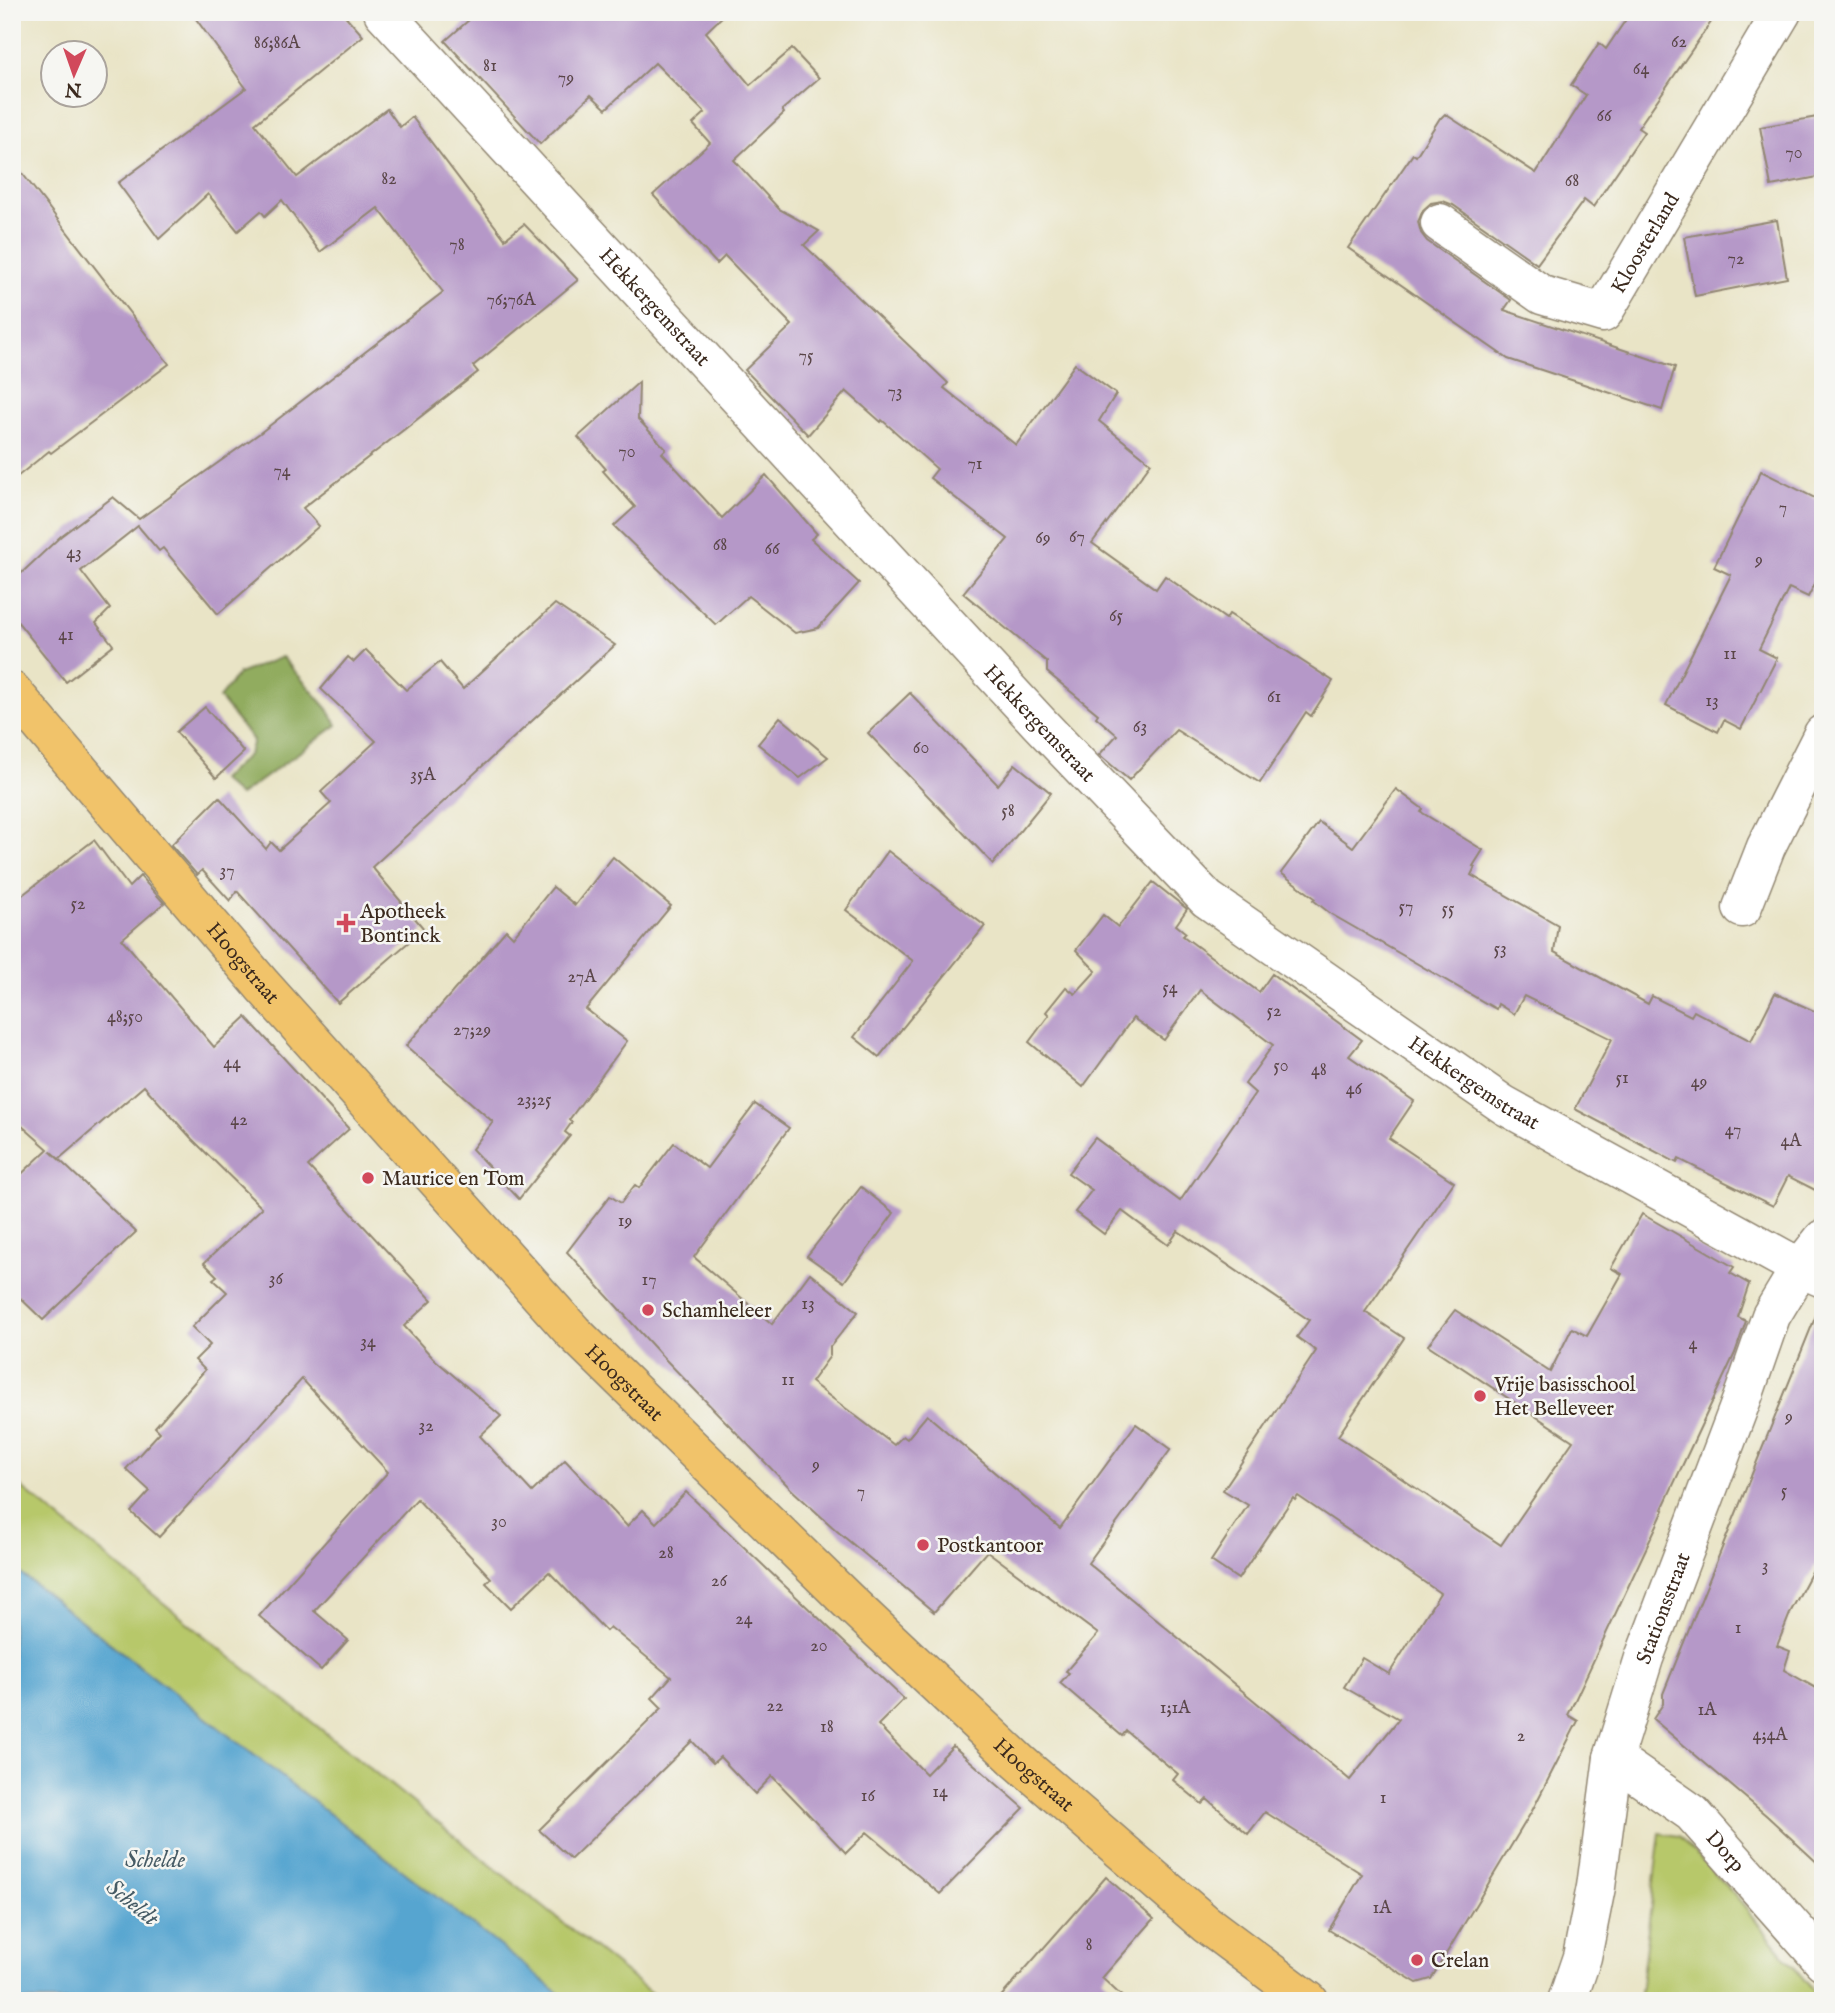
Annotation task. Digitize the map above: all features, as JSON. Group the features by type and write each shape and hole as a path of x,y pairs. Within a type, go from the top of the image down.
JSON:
{"main road":[{"name":"Hoogstraat","path":"12,691 262,985 573,1332 847,1600 1019,1762 1206,1924 1309,2001"}],"street":[{"name":"Hekkergemstraat","path":"383,12 1038,722 1208,899 1504,1105 1811,1273"},
{"name":"Kloosterland","path":"1440,223 1542,295 1603,313 1782,12"},
{"path":"1742,908 1766,847 1823,734"},
{"name":"Stationsstraat","path":"1567,2001 1582,1956 1596,1887 1613,1758 1644,1658 1771,1315 1811,1273 1823,1239"},
{"name":"Dorp","path":"1613,1758 1692,1813 1823,1961"}],"green space":[{"path":"282,657 328,709 337,725 239,796 221,780 249,754 253,740 219,698 238,674"},
{"path":"12,1480 661,2001 568,2001 12,1567"},
{"path":"1660,1833 1679,1836 1736,1897 1822,2001 1639,2001"}],"water":[{"name":"Schelde","path":"12,1567 528,1968 568,2001 12,2001"}],"building":[{"path":"191,12 342,12 363,36 255,124 297,177 387,109 400,127 412,117 505,239 524,224 578,280 473,366 478,372 303,508 319,526 218,614 163,548 159,551 138,526 81,571 110,609 96,623 113,645 66,682 12,615 12,582 61,536 113,497 139,519 260,433 443,292 378,208 320,252 282,200 265,216 261,211 238,231 208,194 159,239 118,183 246,88"},
{"path":"478,12 727,12 706,32 750,85 792,49 819,78 782,110 784,113 734,160 779,209 819,231 804,245 948,383 944,388 1016,445 1075,364 1116,394 1099,421 1151,463 1092,543 1156,589 1165,576 1226,619 1229,614 1333,681 1311,716 1306,712 1260,783 1176,730 1129,780 1099,755 1117,735 1096,717 1098,714 1047,672 1047,662 963,593 1008,539 930,478 937,469 846,391 808,435 745,370 792,325 725,256 717,264 653,195 710,143 693,124 705,113 655,63 606,109 591,95 540,144 445,41"},
{"path":"1631,12 1718,12 1638,128 1644,132 1593,207 1584,200 1537,264 1453,205 1443,201 1431,203 1423,210 1418,222 1427,241 1511,300 1504,310 1675,367 1662,410 1508,359 1348,248 1413,154 1416,156 1445,114 1536,173 1586,95 1571,85 1599,43 1606,49"},
{"path":"1823,116 1823,176 1771,186 1760,127"},
{"path":"12,160 169,364 12,481"},
{"path":"1777,220 1787,278 1695,296 1684,237"},
{"path":"639,382 638,419 666,449 662,453 722,518 766,475 817,534 811,539 859,583 818,628 795,633 748,596 716,625 614,526 635,507 578,437"},
{"path":"1761,471 1823,502 1823,568 1808,597 1789,588 1759,649 1777,658 1741,729 1724,720 1718,732 1666,705 1731,575 1714,567"},
{"path":"555,604 615,645 372,867 424,929 338,1003 237,891 230,901 202,870 197,875 171,845 219,797 266,849 271,842 279,850 331,803 321,792 376,741 321,689 348,657 354,662 366,650 406,690 440,662 463,689"},
{"path":"910,693 998,785 1015,764 1051,793 993,864 868,733"},
{"path":"205,707 244,752 216,778 176,732"},
{"path":"780,717 828,757 800,778 758,744"},
{"path":"1396,789 1423,809 1421,812 1483,850 1471,875 1558,925 1554,952 1648,1004 1652,996 1691,1016 1694,1011 1751,1041 1775,993 1823,1015 1823,1194 1788,1176 1773,1206 1679,1159 1677,1163 1575,1109 1612,1039 1524,996 1514,1014 1498,1004 1496,1009 1331,914 1313,900 1315,898 1281,873 1319,822 1353,847"},
{"path":"94,840 129,887 140,876 164,903 122,939 214,1047 246,1017 349,1129 308,1166 432,1300 404,1326 433,1358 501,1416 480,1436 532,1492 565,1460 627,1526 643,1510 656,1523 686,1492 904,1699 878,1725 926,1774 953,1746 1024,1808 940,1894 867,1832 846,1853 772,1776 755,1794 720,1757 713,1763 692,1741 571,1859 539,1830 662,1708 652,1698 671,1677 610,1627 606,1631 549,1572 511,1608 486,1583 491,1578 417,1499 314,1611 348,1640 321,1670 259,1616 388,1472 302,1379 159,1537 131,1512 150,1491 126,1469 160,1432 155,1427 205,1370 195,1360 210,1345 192,1327 227,1292 213,1279 217,1276 204,1263 262,1208 192,1139 144,1086 59,1159 50,1151 136,1232 43,1320 12,1290 12,1183 48,1149 12,1117 12,903"},
{"path":"888,851 985,926 879,1057 854,1037 913,961 846,910"},
{"path":"613,857 671,906 586,1009 627,1041 569,1120 572,1122 565,1132 570,1136 519,1199 472,1149 493,1122 406,1046 506,930 513,937 553,887 575,905"},
{"path":"1153,882 1187,909 1176,925 1186,933 1183,936 1259,992 1272,974 1362,1040 1349,1056 1414,1101 1389,1138 1454,1182 1365,1312 1404,1338 1338,1436 1501,1545 1573,1441 1428,1345 1455,1310 1550,1372 1572,1328 1587,1336 1622,1274 1611,1268 1642,1214 1734,1267 1730,1273 1749,1284 1738,1317 1746,1321 1735,1353 1568,1715 1578,1721 1532,1811 1431,1979 1417,1983 1329,1930 1362,1874 1265,1812 1248,1834 1207,1799 1202,1804 1173,1780 1178,1774 1126,1731 1122,1736 1060,1683 1069,1673 1066,1671 1098,1634 987,1551 934,1612 792,1490 663,1357 567,1252 610,1196 621,1203 635,1185 639,1188 674,1143 707,1168 755,1104 789,1128 694,1257 772,1324 810,1273 858,1312 830,1347 830,1356 811,1382 894,1445 903,1436 907,1439 927,1415 1060,1528 1136,1424 1171,1449 1088,1563 1350,1780 1399,1719 1344,1687 1362,1658 1389,1674 1440,1593 1298,1496 1295,1500 1293,1498 1238,1579 1211,1561 1248,1505 1223,1490 1316,1351 1297,1337 1309,1320 1178,1231 1168,1245 1122,1211 1104,1234 1075,1212 1092,1190 1068,1173 1095,1138 1180,1201 1255,1093 1245,1084 1273,1045 1200,990 1164,1040 1133,1018 1083,1087 1029,1042 1049,1015 1046,1012 1066,987 1075,994 1096,971 1076,950 1103,915 1118,927"},
{"path":"861,1187 894,1213 844,1282 807,1256"},
{"path":"1821,1303 1823,1551 1791,1611 1777,1646 1790,1651 1784,1670 1823,1692 1823,1868 1767,1816 1653,1719 1663,1704 1663,1694"},
{"path":"1106,1877 1154,1919 1102,1978 1127,2001 997,2001"}],"place":[{"name":"Apotheek Bontinck","path":"346,923"},
{"name":"Maurice en Tom","path":"368,1178"},
{"name":"Schamheleer","path":"648,1310"},
{"name":"Vrije basisschool Het Belleveer","path":"1480,1396"},
{"name":"Postkantoor","path":"923,1545"},
{"name":"Crelan","path":"1417,1960"}],"water label":[{"name":"Scheldt","path":"133,1902"}]}
